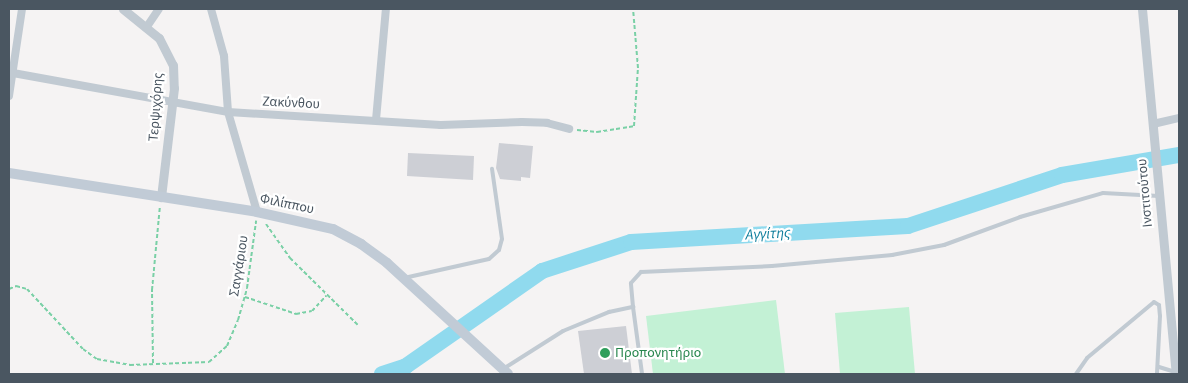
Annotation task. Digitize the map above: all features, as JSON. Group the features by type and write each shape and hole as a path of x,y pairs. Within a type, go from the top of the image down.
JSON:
{"main road":[{"name":"Φιλίππου","path":"9,173 161,197 333,229 361,244 403,278 506,372"}],"street":[{"path":"9,96 22,9"},
{"name":"Τερψιχόρης","path":"121,9 159,38 170,54 174,77 161,197"},
{"path":"146,28 159,9"},
{"path":"211,9 224,56 228,112 260,215"},
{"path":"376,120 386,9"},
{"name":"Ινστιτούτου","path":"1142,9 1176,373"},
{"name":"Ζακύνθου","path":"13,73 228,112 441,125 547,123 569,129"},
{"path":"1153,124 1179,118"}],"lane":[{"path":"403,278 490,259 499,250 502,239 492,169"},
{"path":"642,374 631,283 636,275 644,271 772,266 892,255 944,245 1020,216 1098,194 1121,192 1159,196"},
{"path":"1076,374 1087,358 1154,302 1159,305 1159,367 1157,374"},
{"path":"506,372 563,330 609,312 633,307"},
{"path":"1159,367 1176,373"}],"path":[{"path":"569,129 597,132 634,126 638,68 633,9"},
{"path":"153,363 152,290 161,197"},
{"path":"260,215 270,220"},
{"name":"Σαγγάριου","path":"260,215 280,246 326,296 358,325"},
{"name":"Σαγγάριου","path":"9,289 16,286 27,289 83,349 97,359 119,364 199,364 214,359 230,339 246,297 260,215"},
{"path":"246,297 296,314 312,311 326,296"}],"green space":[{"path":"776,300 785,374 653,374 646,316"},
{"path":"909,307 915,374 840,374 835,313"}],"building":[{"path":"499,143 533,146 530,178 521,177 521,181 500,179 496,168"},
{"path":"408,153 474,156 473,180 407,176"},
{"name":"Προπονητήριο","path":"626,326 632,374 584,374 578,331"}],"waterway":[{"name":"Αγγίτης","path":"382,374 406,366 542,271 631,242 908,226 1062,175 1179,155"}],"place":[{"name":"Προπονητήριο","path":"605,353"}]}
